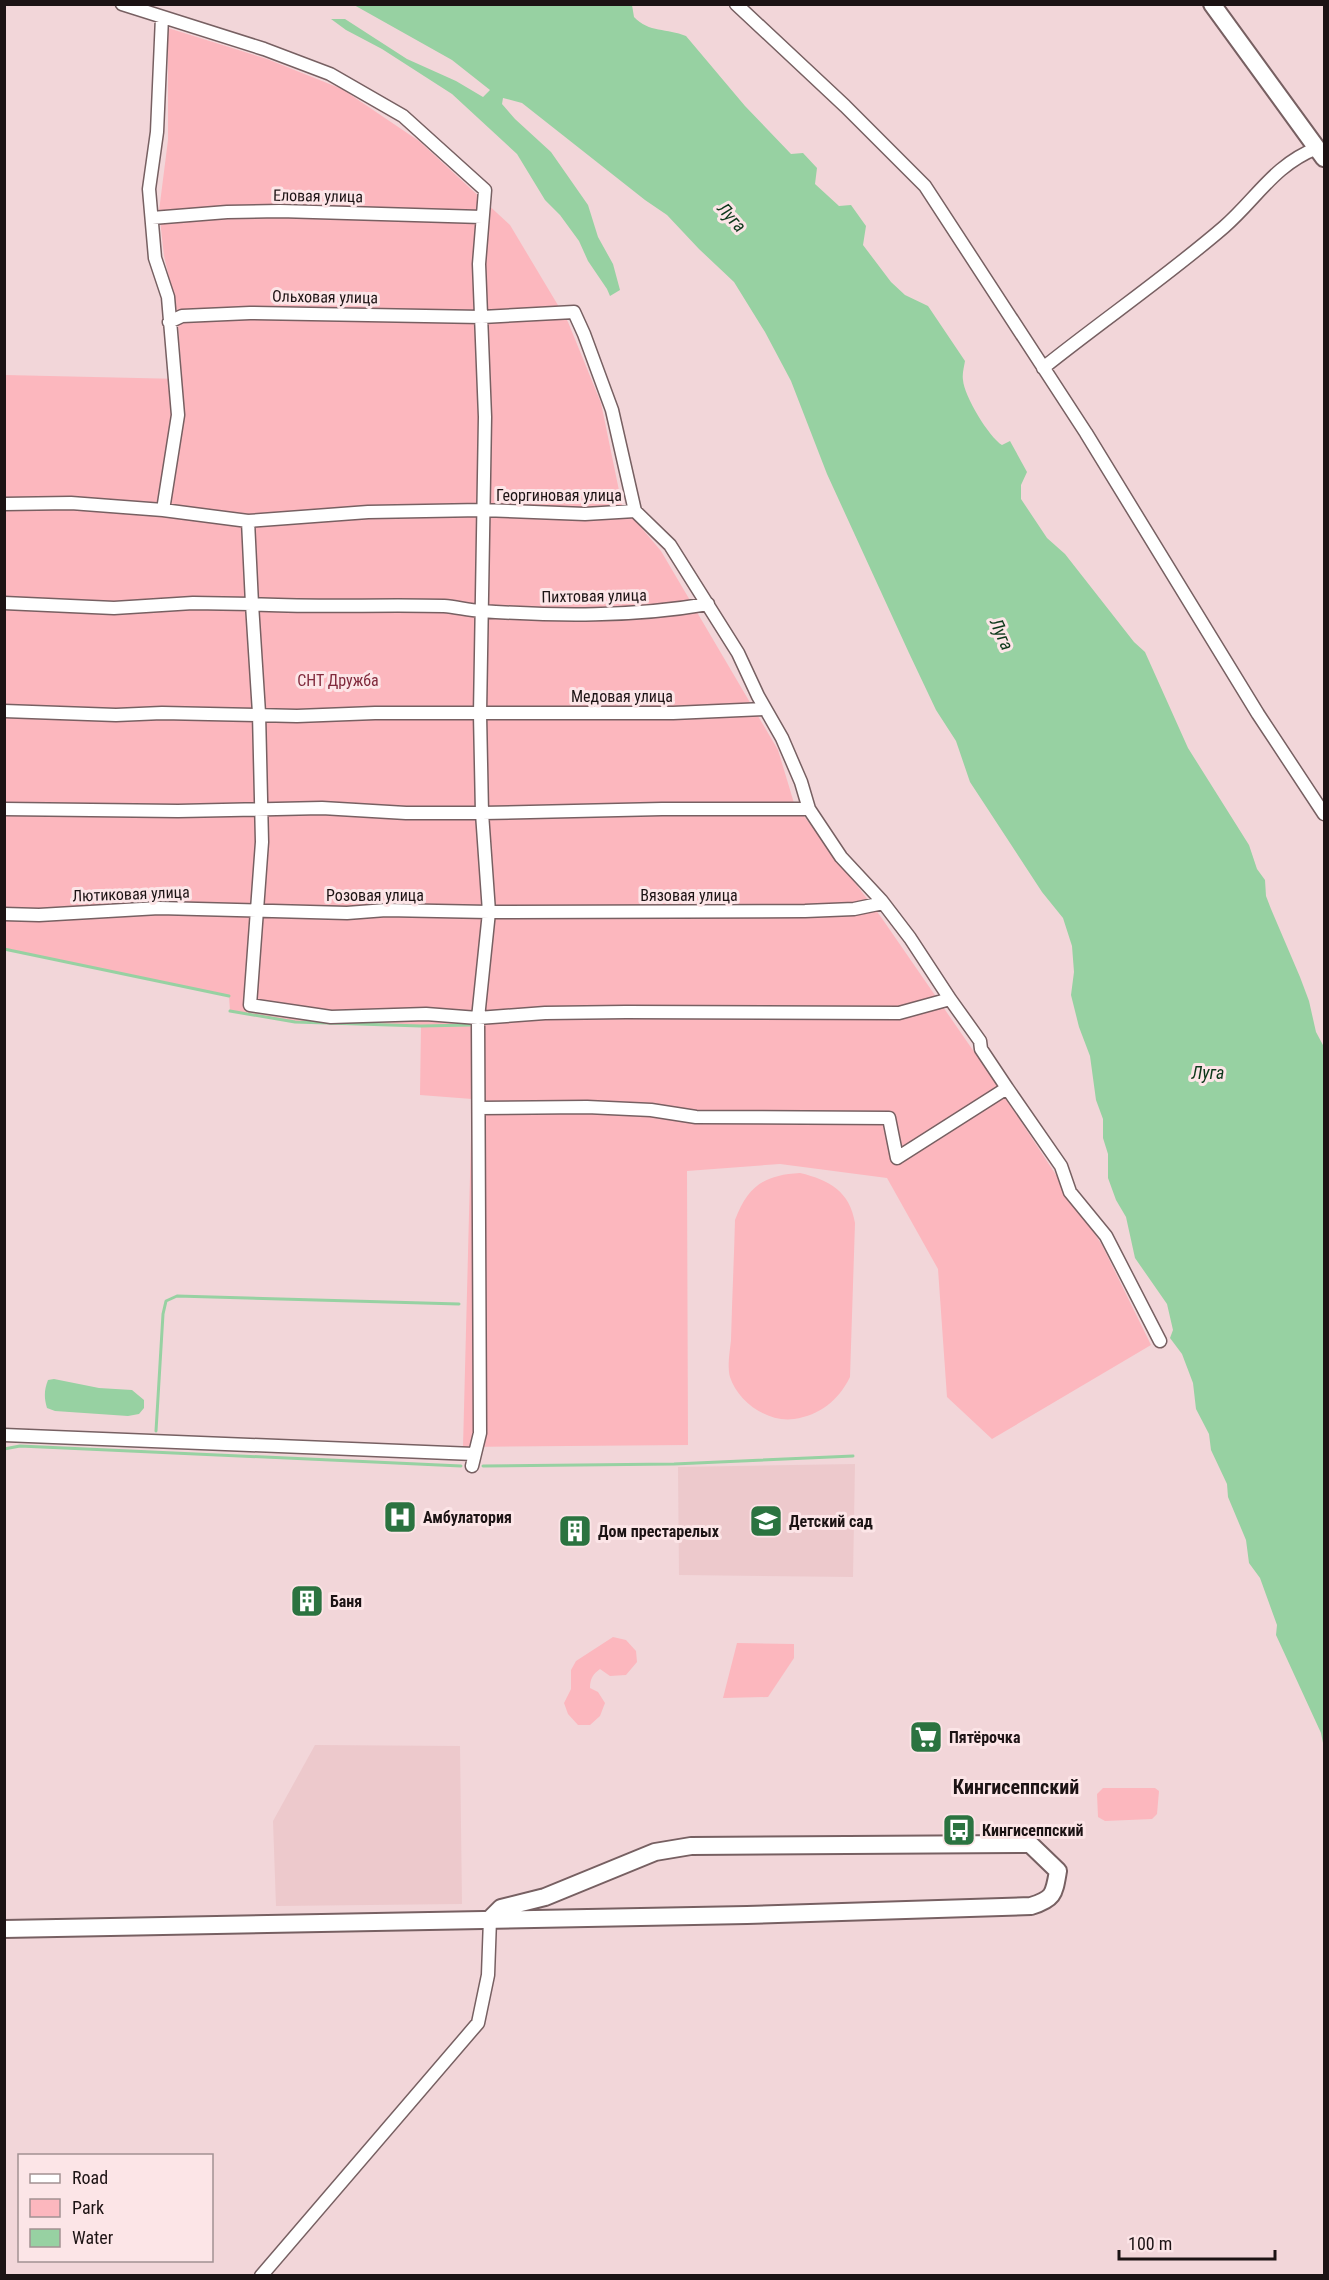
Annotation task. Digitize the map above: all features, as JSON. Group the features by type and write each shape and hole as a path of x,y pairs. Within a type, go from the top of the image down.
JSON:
{"street":[{"path":"4,1435 473,1460 480,1433 478,1018 491,912 482,813 480,714 485,417 479,264 485,190 403,116 330,74 264,49 123,4"},
{"path":"736,4 845,106 925,186 1086,433 1258,714 1324,814"},
{"path":"1043,369 1170,272 1226,225 1262,186 1298,156 1321,153 1212,4"},
{"path":"162,16 157,132 149,189 155,258 168,297 178,415 163,510"},
{"name":"Еловая улица","path":"152,218 227,212 280,211 482,217"},
{"name":"Ольховая улица","path":"169,322 182,316 250,313 482,316 573,312 588,344 612,410 635,512"},
{"name":"Георгиновая улица","path":"4,504 71,503 163,510 248,521 368,512 482,510 576,514 635,512"},
{"path":"635,512 670,545 708,604 738,653 782,738 801,782 809,809 841,857 884,903 910,938 980,1041 981,1049 1061,1166 1070,1192 1106,1236 1160,1341"},
{"path":"248,521 262,808 258,910 250,1005 331,1017 426,1014 478,1018 545,1013 626,1012 900,1013 950,999"},
{"name":"Пихтовая улица","path":"4,603 114,608 193,603 340,607 447,606 480,611 603,615 676,610 708,604"},
{"name":"Медовая улица","path":"4,711 116,715 259,713 297,716 375,713 673,713 765,709"},
{"path":"4,809 178,811 322,808 406,813 482,813 809,809"},
{"name":"Вязовая улица","path":"491,912 854,909 884,903"},
{"name":"Лютиковая улица","path":"4,914 39,915 159,908 258,910"},
{"name":"Розовая улица","path":"258,910 346,913 386,910 491,912"},
{"path":"479,1108 586,1107 651,1110 696,1117 889,1118 897,1158 1007,1088"},
{"path":"4,1929 490,1919 956,1910 1031,1906 1045,1902 1053,1894 1058,1870 1030,1844 692,1846 656,1852 545,1897 501,1908 490,1919 488,1975 478,2023 261,2276"}],"shaded area":[{"name":"Детский сад","path":"855,1464 853,1577 679,1575 678,1467"},
{"path":"315,1745 460,1746 462,1904 276,1906 273,1821"}],"green space":[{"name":"СНТ Дружба","path":"168,28 267,59 342,89 419,141 510,225 568,322 601,403 622,505 661,551 778,750 794,803 881,917 999,1088 1102,1245 1151,1345 992,1439 947,1397 938,1269 887,1178 780,1164 687,1171 688,1445 463,1447 472,1099 420,1095 421,1026 295,1022 230,1011 229,996 5,949 5,375 182,379 177,311 164,256 159,211 168,140"},
{"path":"800,1173 821,1179 837,1189 849,1203 855,1223 850,1377 840,1393 827,1406 803,1417 784,1419 774,1418 755,1409 740,1395 729,1373 735,1220 746,1199 759,1184 776,1176"},
{"path":"613,1637 626,1640 636,1651 637,1662 626,1675 610,1676 600,1669 595,1673 591,1679 590,1688 598,1692 605,1703 600,1716 590,1725 578,1725 568,1714 564,1703 571,1689 571,1670 576,1661"},
{"path":"737,1643 794,1644 794,1658 768,1697 723,1698"},
{"path":"1103,1788 1155,1788 1159,1791 1157,1814 1152,1819 1105,1821 1098,1817 1097,1794"}],"water":[{"name":"Луга","path":"354,5 632,5 634,17 646,26 686,36 745,106 791,154 803,153 817,168 815,184 839,206 851,205 866,226 863,245 891,282 905,295 928,306 965,361 964,387 978,416 1002,445 1010,441 1027,472 1021,485 1021,499 1047,538 1065,554 1134,642 1145,652 1188,748 1249,845 1257,869 1265,880 1266,896 1300,977 1309,1001 1316,1032 1324,1047 1324,1748 1321,1733 1276,1635 1277,1625 1260,1578 1249,1563 1246,1540 1228,1497 1227,1484 1211,1450 1209,1434 1196,1409 1193,1383 1182,1354 1170,1338 1173,1330 1167,1304 1135,1258 1126,1217 1116,1200 1108,1178 1108,1154 1103,1138 1103,1119 1096,1100 1090,1056 1079,1027 1071,995 1074,972 1072,946 1063,918 1042,892 970,782 956,741 936,710 909,653 827,474 791,381 765,332 734,282 667,215 522,103 503,98 502,104 551,152 588,205 598,237 613,264 620,290 610,296 588,261 579,241 560,215 545,200 517,154 452,94 331,19 345,19 407,59 456,81 483,97 490,90 452,60"},
{"path":"54,1379 99,1388 132,1390 144,1400 144,1408 139,1414 128,1416 55,1411 47,1408 45,1397 48,1380"}],"waterway":[{"path":"4,949 229,996"},
{"path":"230,1011 295,1022 421,1026 470,1025"},
{"path":"156,1431 163,1314 166,1301 177,1296 459,1304"},
{"path":"4,1449 20,1446 461,1466"},
{"path":"483,1466 674,1464 853,1456"}],"place":[{"name":"Амбулатория","path":"400,1517"},
{"name":"Детский сад","path":"766,1521"},
{"name":"Дом престарелых","path":"575,1531"},
{"name":"Баня","path":"307,1601"},
{"name":"Пятёрочка","path":"926,1737"},
{"name":"Кингисеппский","path":"959,1830"}],"district":[{"name":"Кингисеппский","path":"1016,1787"}]}
